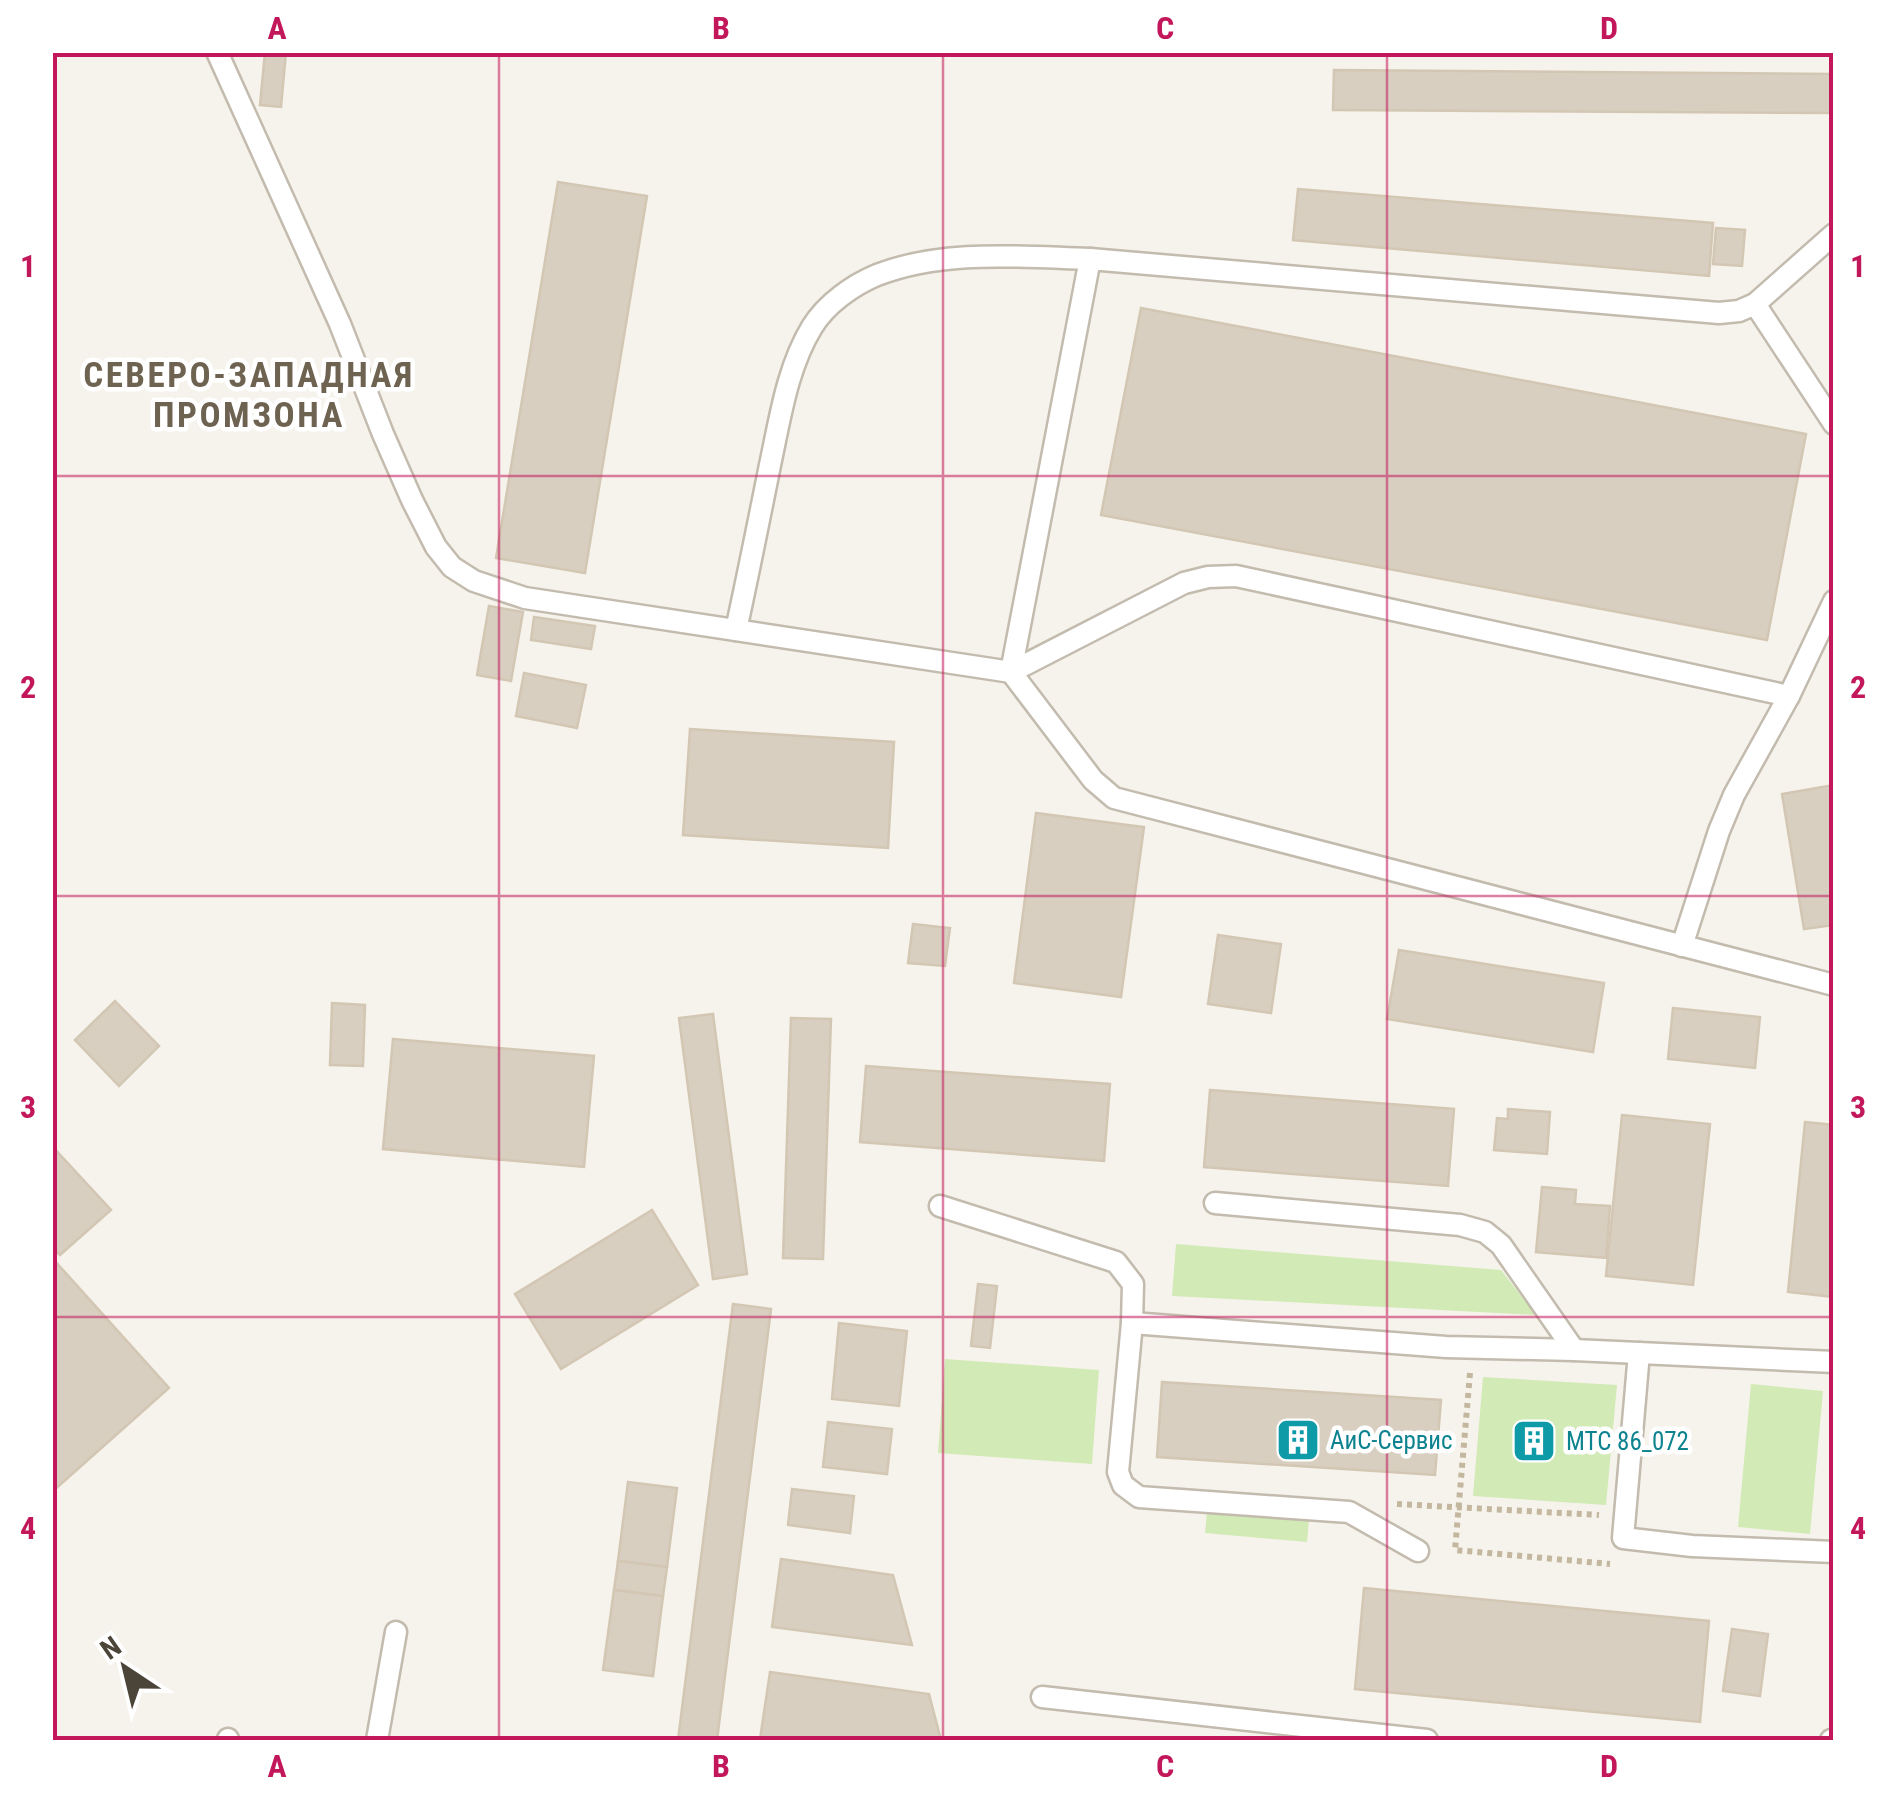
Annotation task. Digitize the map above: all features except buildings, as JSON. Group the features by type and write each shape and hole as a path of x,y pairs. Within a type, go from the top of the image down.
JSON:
{"lane":[{"path":"217,52 340,324 412,500 436,547 452,567 474,581 525,598 1011,672 1184,584 1208,576 1236,576 1789,696"},
{"path":"736,630 785,395 812,326 832,303 876,276 907,266 954,259 1090,260 1719,313 1755,304 1834,234"},
{"path":"1090,260 1011,672 1093,780 1114,798 1834,985"},
{"path":"1755,304 1834,424"},
{"path":"1682,946 1734,795 1789,696 1834,601"},
{"path":"1214,1203 1460,1225 1485,1232 1502,1245 1574,1350"},
{"path":"940,1206 1116,1262 1133,1284 1118,1472 1123,1485 1139,1496 1350,1512 1418,1552"},
{"path":"1132,1323 1472,1348 1834,1362"},
{"path":"1639,1353 1623,1538 1692,1546 1834,1552"},
{"path":"378,1740 396,1632"},
{"path":"1042,1696 1329,1735 1427,1740"}],"path":[{"path":"1472,1348 1456,1550 1618,1565 1623,1538"},
{"path":"1387,1504 1625,1516"}],"green space":[{"path":"1176,1244 1501,1270 1536,1315 1172,1296"},
{"path":"945,1359 1099,1370 1092,1464 938,1453"},
{"path":"1483,1377 1617,1385 1606,1505 1473,1496"},
{"path":"1751,1384 1823,1391 1810,1534 1738,1527"},
{"path":"1207,1511 1309,1519 1307,1542 1205,1533"}],"place":[{"name":"АиС-Сервис","path":"1298,1440"},
{"name":"МТС 86_072","path":"1534,1441"}],"district":[{"name":"СЕВЕРО-ЗАПАДНАЯ ПРОМЗОНА","path":"249,395"}]}
